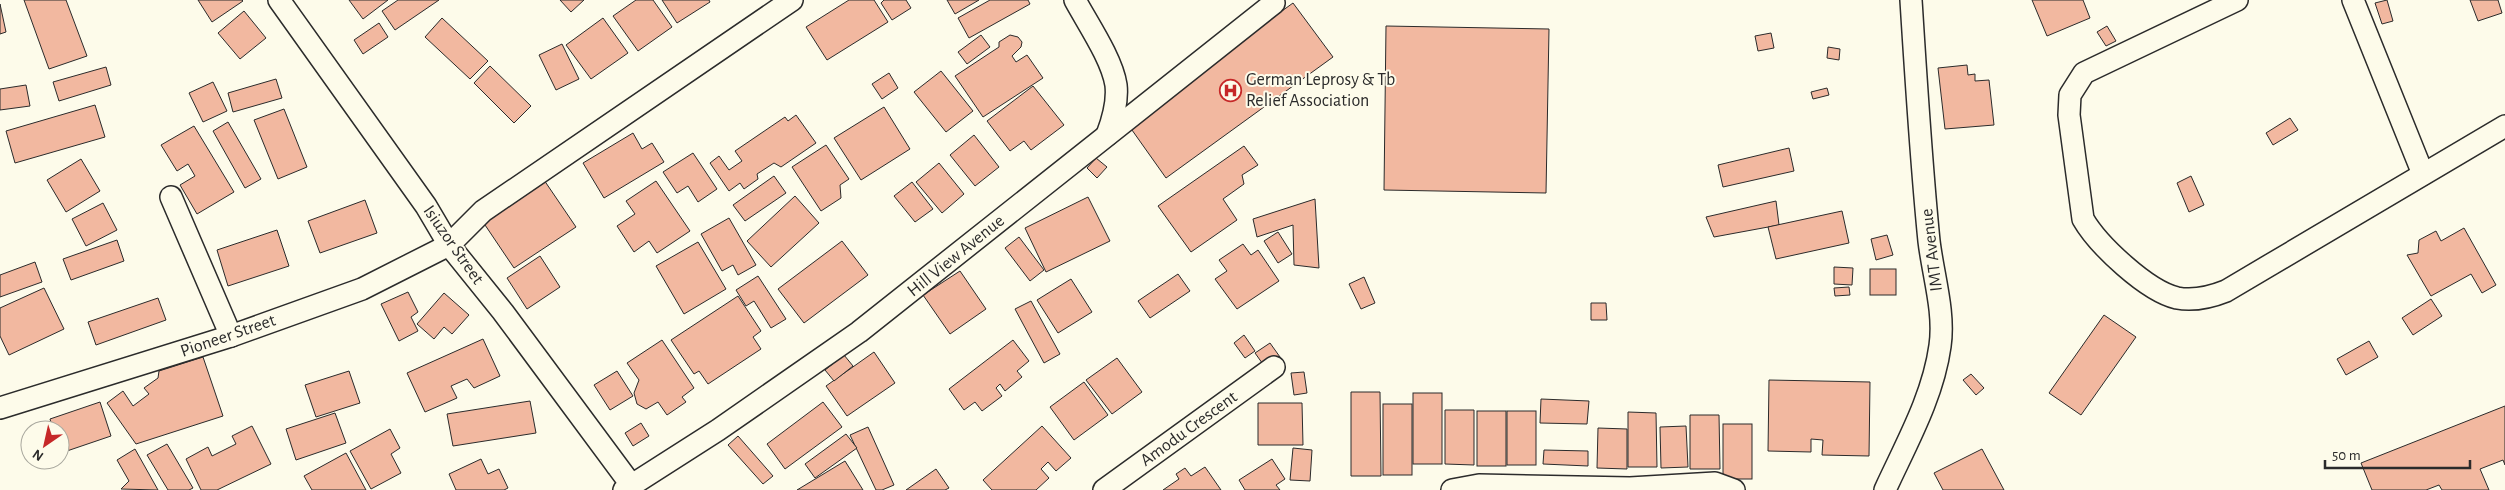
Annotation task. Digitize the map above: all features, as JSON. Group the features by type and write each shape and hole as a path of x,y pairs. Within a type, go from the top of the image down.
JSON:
{"street":[{"name":"Isiuzor Street","path":"279,0 426,206 449,245 503,312 628,488"},
{"name":"Pioneer Street","path":"0,408 231,336 362,289 449,245 483,211 792,0"},
{"path":"1075,0 1105,56 1116,84 1113,118 1107,135"},
{"name":"IMT Avenue","path":"1884,490 1904,452 1930,387 1941,336 1924,183 1911,0"},
{"path":"2237,0 2084,73 2070,95 2069,115 2082,219 2091,234 2110,254 2147,283 2176,298 2209,298 2226,291 2505,126"},
{"path":"2353,0 2423,174"},
{"name":"Hill View Avenue","path":"628,488 718,430 859,332 1274,3"},
{"path":"171,197 231,336"},
{"name":"Amodu Crescent","path":"1104,490 1274,368"},
{"path":"1452,490 1479,485 1630,488 1715,483 1734,490"}],"building":[{"path":"24,0 66,0 87,56 49,69"},
{"path":"198,0 242,0 243,1 212,22"},
{"path":"349,0 388,0 363,19"},
{"path":"398,0 439,0 395,30 382,11"},
{"path":"560,0 584,0 571,12"},
{"path":"636,0 653,0 672,27 638,51 613,16"},
{"path":"662,0 709,0 710,2 677,23"},
{"path":"849,0 874,0 888,22 827,60 806,27"},
{"path":"884,0 906,0 911,8 892,20 881,3"},
{"path":"947,0 979,0 955,14"},
{"path":"990,0 1028,0 1030,4 969,38 958,18"},
{"path":"2032,0 2083,0 2090,18 2047,36"},
{"path":"2387,0 2393,21 2382,24 2375,3"},
{"path":"2470,0 2498,0 2502,13 2478,21"},
{"name":"German Leprosy & Tb Relief Association","path":"1293,3 1333,57 1166,178 1127,123"},
{"path":"0,4 6,32 0,34"},
{"path":"244,11 266,38 240,59 218,33"},
{"path":"442,18 488,61 470,79 425,37"},
{"path":"603,18 628,53 591,79 566,45"},
{"path":"379,23 388,37 363,54 354,40"},
{"path":"1386,26 1549,29 1546,193 1384,190"},
{"path":"2107,26 2116,41 2106,46 2097,32"},
{"path":"1771,33 1774,48 1758,51 1755,36"},
{"path":"981,35 990,47 967,64 958,52"},
{"path":"1010,35 1018,37 1022,42 1021,47 1012,56 1016,62 1027,55 1043,78 983,117 955,76 999,47 999,42"},
{"path":"562,44 579,79 556,90 539,55"},
{"path":"1828,47 1840,49 1839,60 1827,58"},
{"path":"1967,65 1968,75 1975,74 1975,81 1989,80 1994,125 1945,129 1938,68"},
{"path":"490,66 531,106 514,123 474,83"},
{"path":"106,67 111,85 59,101 53,82"},
{"path":"941,71 973,111 946,132 914,92"},
{"path":"889,73 898,88 882,99 872,84"},
{"path":"276,79 282,98 233,112 228,93"},
{"path":"213,82 227,111 203,122 189,93"},
{"path":"26,85 30,106 0,110 0,89"},
{"path":"1033,86 1064,125 1031,150 1024,141 1010,151 987,121"},
{"path":"1827,88 1829,95 1813,99 1811,92"},
{"path":"95,105 105,137 15,163 6,131"},
{"path":"884,107 910,149 861,180 834,138"},
{"path":"284,109 307,167 278,179 254,120"},
{"path":"796,115 816,143 781,167 774,163 757,174 758,179 744,189 740,183 729,191 710,163 719,156 729,170 742,161 735,151 785,117 788,121"},
{"path":"2290,118 2298,130 2273,145 2266,133"},
{"path":"228,122 261,179 245,188 213,131"},
{"path":"194,126 234,192 197,214 180,185 195,176 188,164 177,171 161,145"},
{"path":"633,133 642,149 652,143 664,162 604,198 583,163"},
{"path":"974,135 999,167 975,186 950,155"},
{"path":"826,145 849,179 840,185 841,198 821,211 792,167"},
{"path":"1244,146 1258,165 1242,175 1244,184 1223,199 1237,220 1191,252 1158,206"},
{"path":"1789,148 1794,171 1723,187 1718,165"},
{"path":"693,153 717,189 698,202 688,186 677,193 663,172"},
{"path":"1096,158 1107,167 1097,178 1087,168"},
{"path":"81,159 100,191 66,212 47,180"},
{"path":"939,163 964,194 942,213 916,182"},
{"path":"774,176 786,193 745,221 733,205"},
{"path":"2191,176 2204,205 2189,212 2177,183"},
{"path":"544,180 576,227 514,268 483,222"},
{"path":"656,181 690,231 657,253 649,241 634,252 617,226 635,214 626,201"},
{"path":"912,182 933,209 915,222 894,196"},
{"path":"795,196 819,223 771,267 747,241"},
{"path":"1088,197 1110,241 1046,272 1025,228"},
{"path":"1315,199 1319,268 1294,265 1293,225 1257,237 1253,219"},
{"path":"365,200 377,233 320,253 308,221"},
{"path":"1776,201 1779,225 1714,237 1706,217"},
{"path":"103,203 117,230 86,246 72,219"},
{"path":"1842,211 1849,243 1776,259 1768,227"},
{"path":"729,218 756,265 738,275 733,265 722,271 701,234"},
{"path":"2464,228 2496,285 2482,293 2471,274 2431,296 2407,255 2418,253 2419,240 2436,231 2441,241"},
{"path":"277,230 289,266 228,286 217,250"},
{"path":"1278,232 1292,254 1278,263 1264,241"},
{"path":"1887,235 1893,255 1876,260 1871,239"},
{"path":"1019,237 1044,270 1030,281 1005,248"},
{"path":"117,240 124,261 71,280 63,259"},
{"path":"842,241 868,275 804,323 778,289"},
{"path":"698,242 726,289 684,314 656,266"},
{"path":"1243,244 1251,255 1258,250 1279,281 1237,309 1215,279 1227,271 1219,260"},
{"path":"540,256 560,287 527,309 507,278"},
{"path":"35,262 42,282 0,297 0,275"},
{"path":"1834,267 1853,268 1852,285 1834,284"},
{"path":"1870,269 1896,269 1896,295 1870,295"},
{"path":"960,271 986,309 950,334 923,295"},
{"path":"1178,274 1190,291 1150,318 1138,301"},
{"path":"758,276 786,319 771,328 754,301 746,306 736,290"},
{"path":"1364,277 1375,303 1361,309 1349,284"},
{"path":"1071,279 1092,312 1058,333 1037,300"},
{"path":"1849,287 1850,295 1835,296 1834,288"},
{"path":"44,288 64,329 9,355 0,336 0,308"},
{"path":"408,292 418,312 411,317 418,331 399,341 381,304"},
{"path":"444,293 469,315 452,334 444,327 434,339 417,324"},
{"path":"738,296 761,331 753,337 761,349 708,384 699,371 694,374 671,340"},
{"path":"158,298 166,320 96,345 88,322"},
{"path":"2431,299 2442,316 2413,335 2402,318"},
{"path":"1031,301 1060,354 1044,363 1015,309"},
{"path":"1591,303 1606,303 1607,320 1591,320"},
{"path":"2104,315 2136,337 2081,415 2049,393"},
{"path":"1244,335 1255,351 1245,358 1234,343"},
{"path":"483,339 500,376 474,388 467,379 451,386 457,398 425,412 407,373"},
{"path":"662,340 694,388 682,397 686,402 667,415 658,402 646,409 637,404 634,393 639,380 627,363"},
{"path":"1013,340 1029,361 1017,371 1022,377 1005,391 1000,384 996,388 1002,396 982,411 975,402 964,410 949,389"},
{"path":"2369,341 2378,357 2346,375 2337,359"},
{"path":"1270,343 1280,357 1265,367 1255,353"},
{"path":"874,352 895,383 847,416 826,386"},
{"path":"844,355 853,366 834,381 825,370"},
{"path":"203,357 223,416 136,444 107,403 123,391 133,406 149,394 144,388 158,378 159,371"},
{"path":"1117,358 1142,392 1112,414 1086,380"},
{"path":"349,371 360,403 316,417 305,385"},
{"path":"617,371 633,396 610,410 594,385"},
{"path":"1304,372 1307,393 1294,395 1291,373"},
{"path":"1971,374 1984,388 1976,395 1963,380"},
{"path":"1769,380 1870,382 1869,456 1822,455 1823,440 1811,439 1811,452 1768,451"},
{"path":"1084,382 1108,415 1074,440 1050,407"},
{"path":"1351,392 1380,392 1381,476 1351,476"},
{"path":"1413,393 1442,393 1442,464 1413,464"},
{"path":"1541,399 1589,401 1587,424 1540,423"},
{"path":"530,401 536,433 453,446 447,414"},
{"path":"100,402 111,436 70,450 70,420 50,419"},
{"path":"823,402 842,427 785,469 767,444"},
{"path":"1258,403 1302,403 1303,445 1258,445"},
{"path":"1383,404 1412,404 1412,475 1383,475"},
{"path":"2505,406 2505,465 2503,460 2480,469 2489,490 2442,490 2439,485 2426,490 2372,490 2361,463"},
{"path":"1445,410 1474,410 1474,465 1445,464"},
{"path":"1477,411 1506,411 1506,466 1477,466"},
{"path":"1507,411 1536,411 1536,465 1507,465"},
{"path":"1628,412 1656,413 1657,467 1628,467"},
{"path":"335,413 346,443 296,460 286,429"},
{"path":"1690,415 1719,415 1720,469 1690,469"},
{"path":"641,423 649,436 633,446 625,433"},
{"path":"1723,424 1752,424 1752,479 1723,479"},
{"path":"252,426 271,464 217,490 201,490 186,459 208,447 212,456 236,444 232,436"},
{"path":"1042,426 1071,458 1056,471 1048,462 1041,469 1049,478 1036,490 992,490 983,480"},
{"path":"1686,426 1688,467 1661,468 1660,427"},
{"path":"868,427 894,485 882,490 876,490 850,435"},
{"path":"1598,428 1627,429 1627,469 1597,468"},
{"path":"390,429 400,448 391,454 401,473 371,489 350,451"},
{"path":"846,434 857,448 815,478 805,464"},
{"path":"738,436 773,476 763,484 728,445"},
{"path":"167,444 193,488 189,490 168,490 147,455"},
{"path":"1293,448 1312,450 1310,481 1290,480"},
{"path":"135,449 158,490 121,489 129,481 117,460"},
{"path":"1982,449 2004,490 1943,490 1934,473"},
{"path":"1544,450 1588,451 1588,466 1543,464"},
{"path":"346,453 366,490 312,490 304,476"},
{"path":"481,459 488,474 499,469 508,488 504,490 456,490 449,474"},
{"path":"1272,459 1285,479 1276,485 1280,490 1245,490 1239,480"},
{"path":"845,461 863,490 797,490"},
{"path":"1205,467 1221,490 1163,490 1179,479 1176,474 1185,468 1191,476"},
{"path":"936,469 949,488 945,490 906,490"}],"place":[{"name":"German Leprosy & Tb Relief Association","path":"1230,90"}]}
